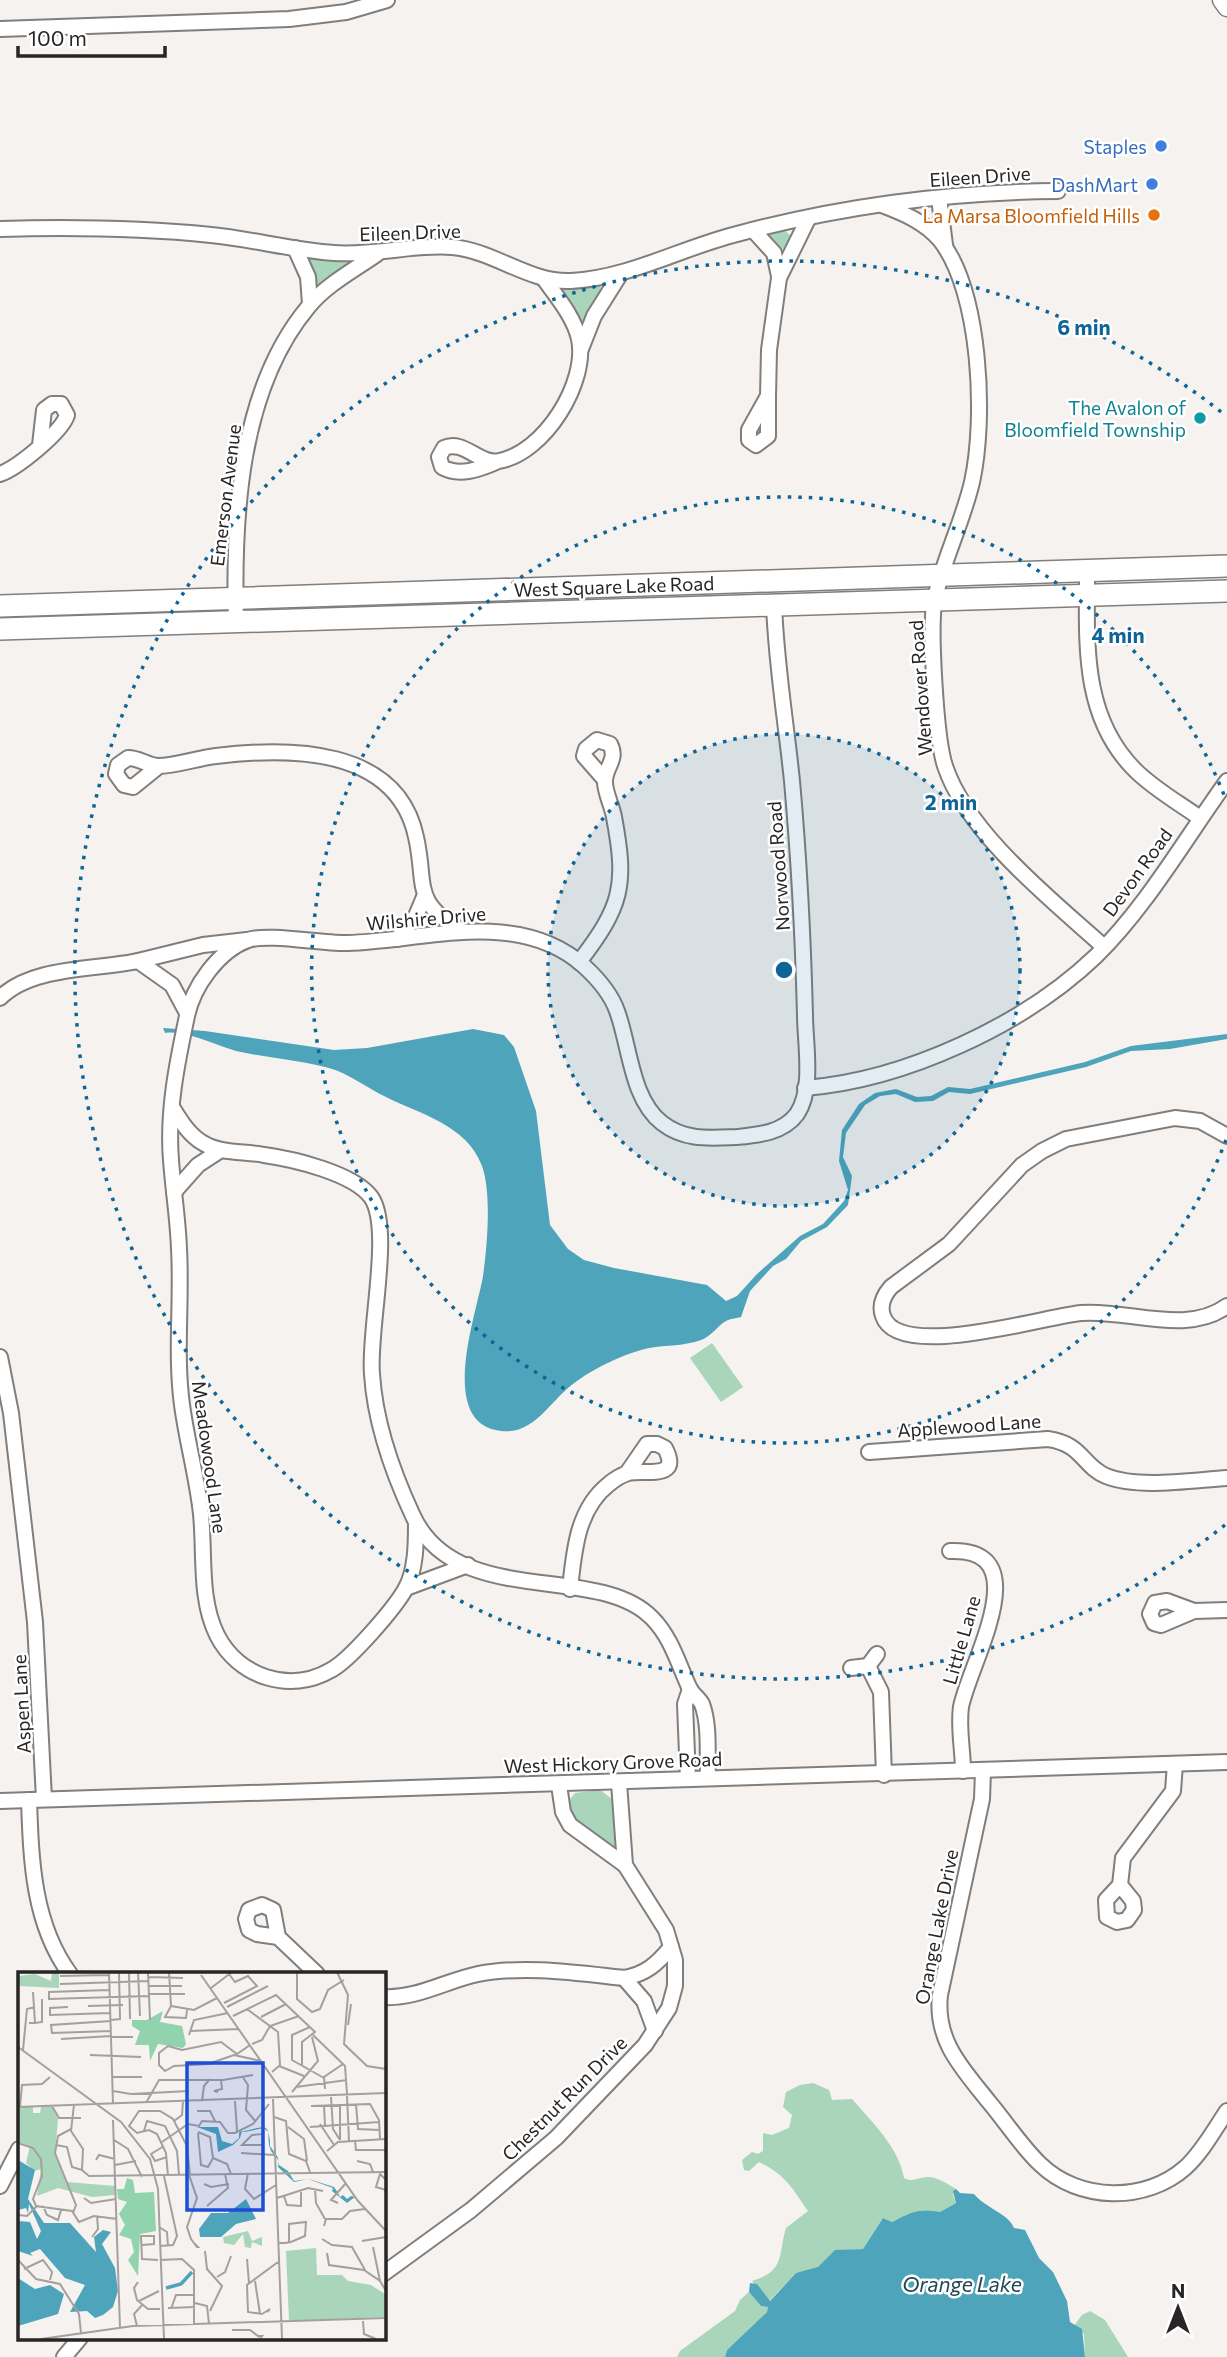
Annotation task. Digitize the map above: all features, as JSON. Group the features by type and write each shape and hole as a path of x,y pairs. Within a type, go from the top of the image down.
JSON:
{"highway":[{"name":"West Square Lake Road","path":"0,606 1227,566"},
{"name":"West Square Lake Road","path":"0,629 1227,591"}],"main road":[{"path":"1222,0 1227,7"}],"street":[{"path":"0,29 289,19 346,12 387,0"},
{"name":"Eileen Drive","path":"0,229 108,228 193,233 295,248 378,254 433,247 466,249 491,256 544,279 574,280 621,272 697,245 753,230 880,205 939,198 1058,191"},
{"path":"939,198 947,251"},
{"path":"880,205 925,226 947,251"},
{"path":"768,396 769,349 779,278 808,219"},
{"path":"753,230 774,253 779,278"},
{"path":"295,248 309,281 310,304"},
{"name":"Wendover Road","path":"947,251 964,292 972,323 979,416 972,484 935,600 939,736 954,790 984,832 1104,947"},
{"name":"Emerson Avenue","path":"236,621 236,557 250,430 272,363 310,304 378,254"},
{"path":"496,462 524,449 553,423 570,393 580,353 594,316 621,272"},
{"path":"544,279 574,325 580,353"},
{"path":"0,474 24,462 40,445"},
{"path":"1087,572 1089,676 1104,724 1136,771 1200,818"},
{"name":"Norwood Road","path":"774,604 799,876 805,1088"},
{"path":"159,766 218,755 278,754 337,758 367,769 389,787 410,817 416,836 424,897 433,910 462,931"},
{"path":"579,961 606,925 619,893 617,838 605,780"},
{"name":"Devon Road","path":"805,1088 866,1077 953,1047 1020,1014 1070,978 1104,947 1227,781"},
{"path":"397,939 416,916 424,897"},
{"name":"Wilshire Drive","path":"0,998 12,988 34,977 138,961 203,945 248,940 349,943 462,931 496,932 554,948 579,961 610,997 643,1098 655,1118 669,1128 686,1136 705,1138 765,1134 780,1128 795,1116 805,1088"},
{"path":"185,1025 197,987 206,974 248,940"},
{"path":"138,961 172,985 185,1025"},
{"name":"Meadowood Lane","path":"185,1025 172,1107 170,1159 180,1252 181,1396 199,1492 207,1600 220,1639 233,1658 259,1675 293,1681 314,1678 332,1670 351,1655 406,1588 415,1553 416,1522"},
{"path":"172,1107 193,1135 221,1150 278,1157 345,1177 371,1197 381,1222 371,1347 374,1398 383,1439 416,1522 441,1549 468,1565 513,1580 609,1594 641,1608 660,1628 690,1689 701,1703 708,1778"},
{"path":"1226,1134 1200,1121 1175,1118 1077,1136 1042,1151 1021,1166 949,1244 891,1287 885,1294 881,1311 886,1322 895,1331 919,1335 1010,1329 1089,1313 1198,1319 1227,1306"},
{"path":"174,1192 198,1165 221,1150"},
{"name":"Aspen Lane","path":"0,1357 11,1413 37,1633 44,1799"},
{"name":"Applewood Lane","path":"869,1452 1048,1439 1074,1447 1098,1472 1114,1478 1178,1481 1227,1478"},
{"path":"570,1589 578,1534 585,1513 598,1494 627,1473"},
{"name":"Little Lane","path":"950,1551 970,1552 985,1557 993,1569 995,1585 993,1604 977,1663 961,1706 963,1771"},
{"path":"406,1588 468,1565"},
{"path":"1195,1611 1227,1609"},
{"path":"851,1668 873,1660 881,1692 884,1774"},
{"path":"688,1779 685,1704 690,1689"},
{"name":"West Hickory Grove Road","path":"0,1801 1227,1762"},
{"path":"1120,1885 1123,1858 1173,1791 1175,1764"},
{"name":"Orange Lake Drive","path":"983,1771 980,1810 940,1995 938,2020 950,2052 1040,2164 1063,2181 1096,2192 1134,2192 1165,2182 1199,2153 1227,2111"},
{"name":"Chestnut Run Drive","path":"619,1783 625,1866"},
{"name":"Chestnut Run Drive","path":"385,2272 512,2177 595,2100 655,2031 672,1999 676,1970 671,1947 659,1917 625,1866 570,1825 563,1812 559,1785"},
{"path":"29,1800 38,1901 50,1939 69,1972"},
{"path":"278,1937 315,1972"},
{"path":"385,1997 415,1995 464,1978 493,1972 624,1978 640,1975 653,1967 671,1947"},
{"path":"624,1978 644,2001 655,2031"},
{"path":"0,2186 18,2152"},
{"path":"64,2357 78,2340"}],"green space":[{"path":"783,229 791,236 780,254 766,235"},
{"path":"306,257 351,260 352,264 316,290"},
{"path":"601,284 600,294 584,324 579,325 557,287"},
{"path":"712,1343 743,1387 721,1402 690,1358"},
{"path":"600,1790 612,1799 617,1851 586,1831 570,1810 568,1802 575,1793"},
{"path":"813,2083 829,2090 832,2100 852,2099 891,2146 904,2178 913,2180 928,2177 942,2181 956,2189 953,2195 956,2203 940,2212 915,2212 892,2222 883,2218 863,2249 846,2250 813,2270 796,2273 769,2301 752,2281 776,2267 786,2228 808,2211 788,2183 776,2172 759,2162 749,2171 744,2170 742,2160 752,2152 758,2154 763,2151 763,2133 772,2135 789,2128 792,2115 783,2107 786,2092 800,2085"},
{"path":"749,2292 761,2306 768,2307 767,2312 727,2350 725,2357 677,2357 680,2351 735,2311 740,2300"},
{"path":"1090,2311 1105,2320 1128,2357 1085,2357 1084,2334 1074,2326 1082,2315"}],"water":[{"path":"163,1028 205,1031 334,1050 367,1048 473,1029 504,1035 514,1047 536,1111 550,1225 568,1249 584,1260 614,1268 707,1285 726,1301 737,1296 757,1274 800,1236 823,1224 844,1201 848,1190 839,1161 842,1130 859,1104 875,1093 896,1089 917,1097 931,1096 948,1087 970,1089 1085,1062 1131,1046 1227,1034 1227,1039 1170,1049 1131,1051 1086,1067 970,1094 949,1092 933,1101 915,1102 896,1094 880,1096 865,1105 846,1133 843,1157 852,1176 848,1205 827,1227 801,1241 786,1259 773,1266 750,1291 741,1317 726,1321 701,1340 649,1348 612,1361 577,1381 534,1421 513,1431 501,1431 481,1424 470,1409 465,1389 465,1365 483,1276 488,1221 487,1191 482,1166 465,1140 427,1115 329,1068 236,1051 191,1036 165,1033"},
{"name":"Orange Lake","path":"956,2189 960,2193 974,2194 1007,2219 1014,2228 1025,2230 1039,2258 1053,2272 1067,2301 1070,2322 1082,2329 1085,2357 725,2357 727,2350 767,2312 768,2307 761,2306 749,2292 750,2283 757,2284 770,2301 796,2273 818,2267 835,2250 863,2249 883,2218 892,2222 915,2212 940,2212 956,2203 953,2191"}],"place":[{"name":"Staples","path":"1161,146"},
{"name":"DashMart","path":"1152,184"},
{"name":"La Marsa Bloomfield Hills","path":"1154,215"},
{"name":"The Avalon of Bloomfield Township","path":"1200,418"}]}
